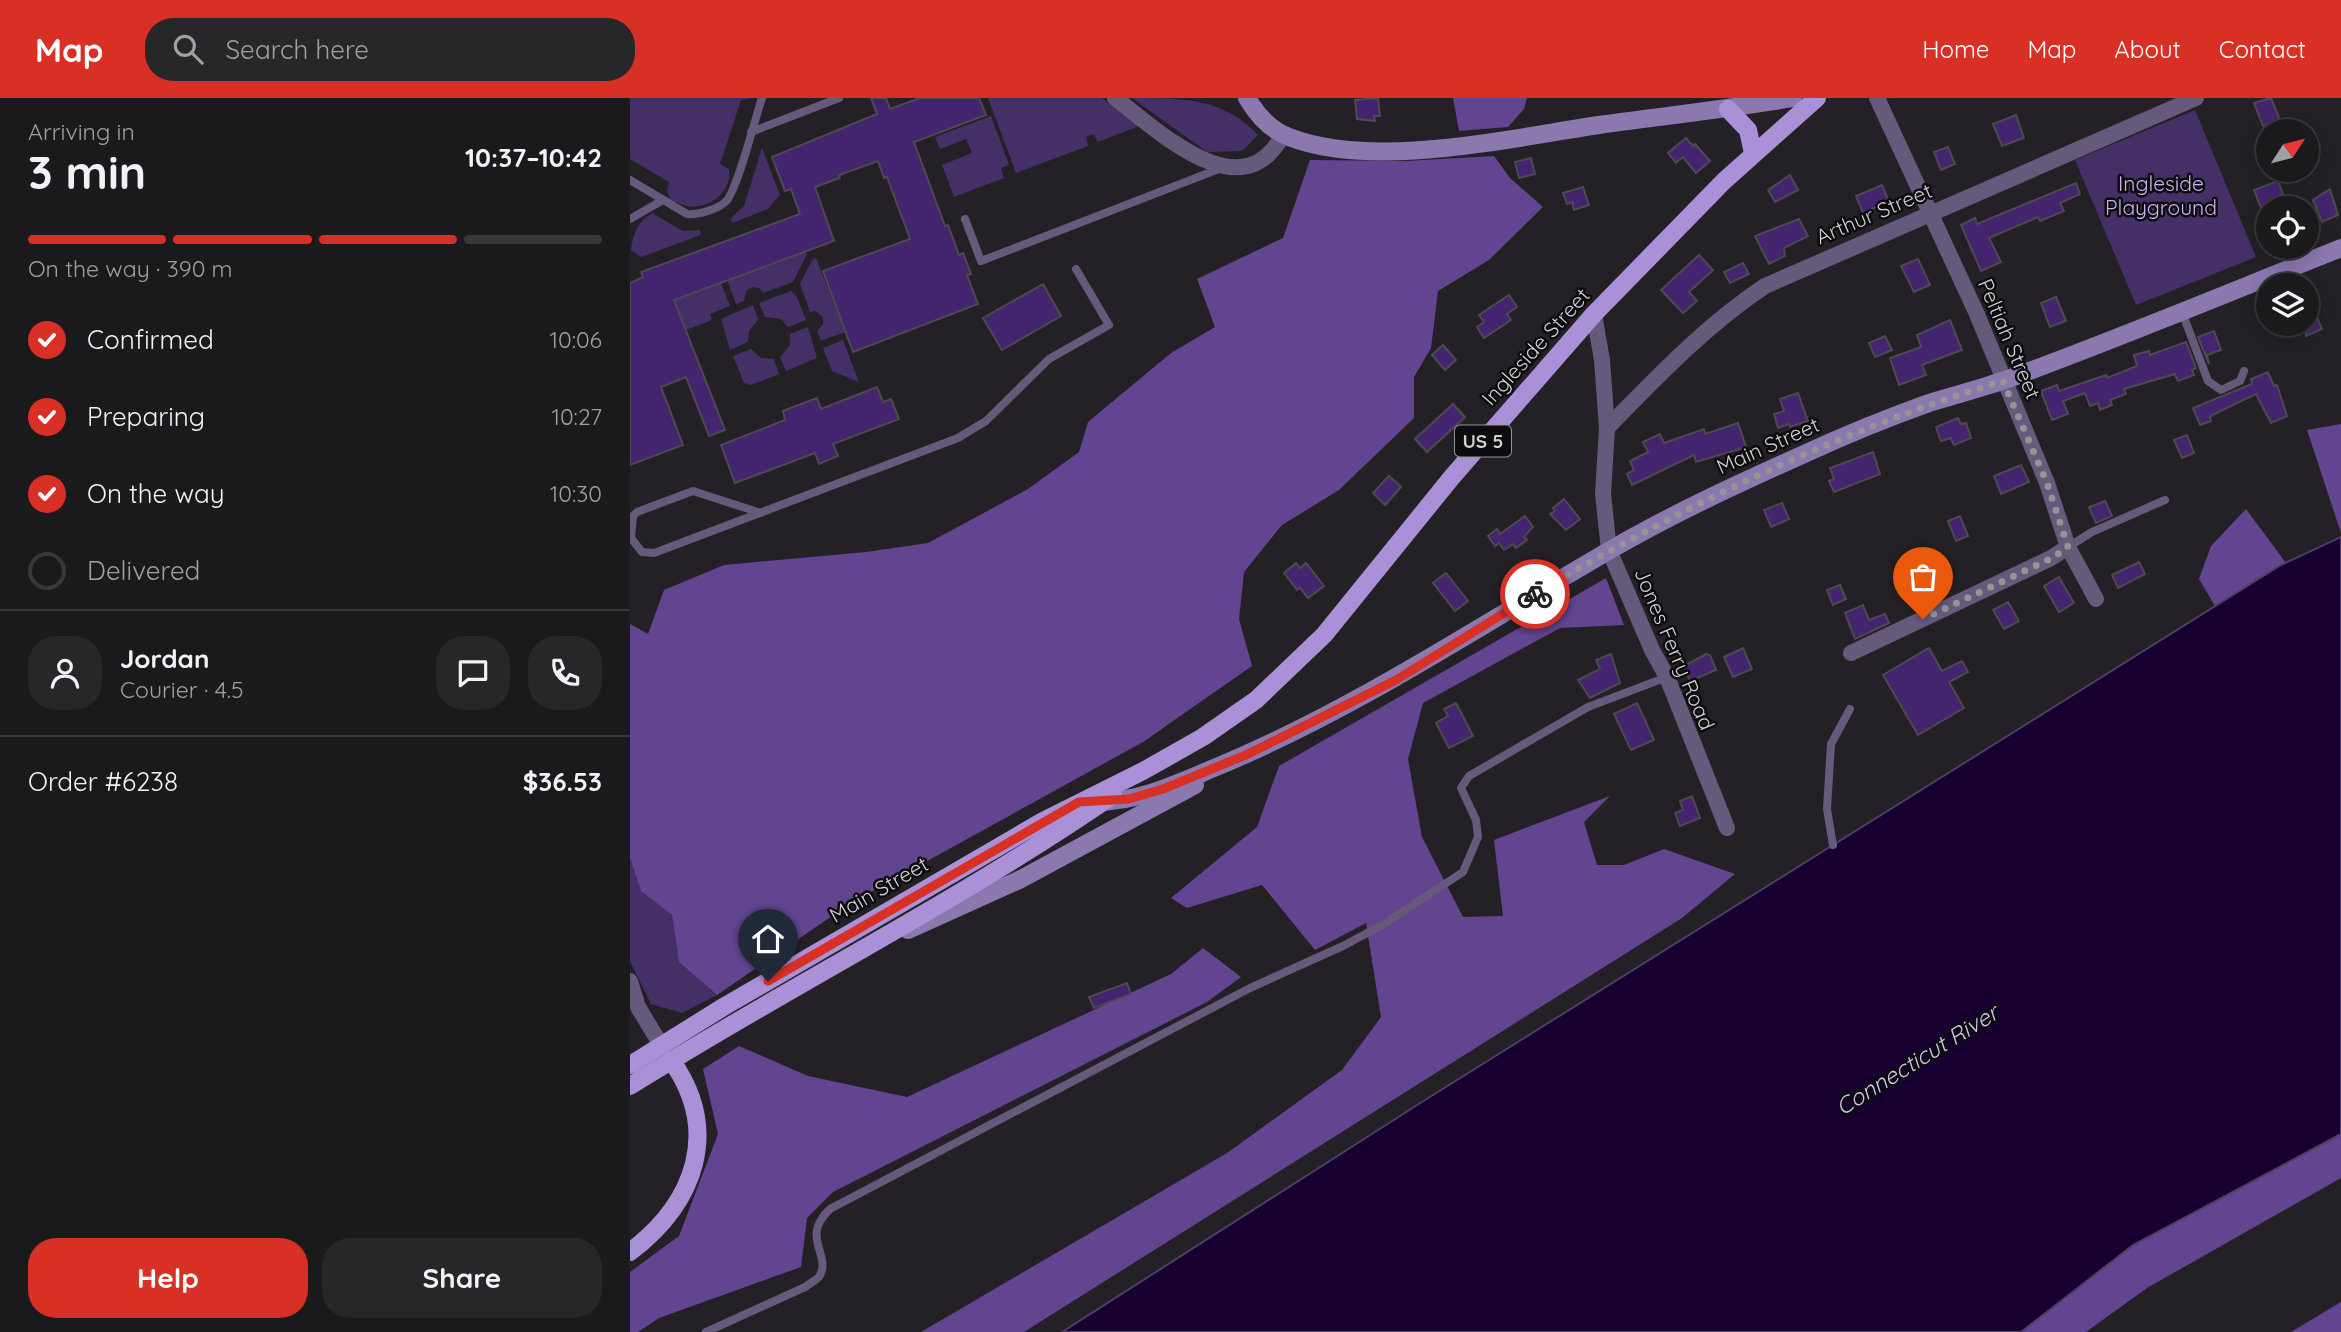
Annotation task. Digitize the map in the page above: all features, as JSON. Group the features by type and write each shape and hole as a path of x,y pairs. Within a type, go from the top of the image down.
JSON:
{"main road":[{"path":"1247,98 1259,116 1283,135 1337,147 1413,149 1482,143 1793,98"},
{"name":"Ingleside Street","path":"1043,821 1143,771 1203,737 1256,700 1308,653 1452,477 1594,314 1654,249 1753,153 1817,98"},
{"path":"1728,109 1748,130 1753,153"},
{"name":"Main Street","path":"830,966 1019,880 1182,793 1246,755 1396,680 1609,550 1689,507 1807,452 1927,404 2003,381 2341,248"},
{"name":"Main Street","path":"1079,802 1129,799 1163,789 1246,755"},
{"name":"Ingleside Street","path":"1051,837 1143,771"},
{"name":"Main Street","path":"630,1086 666,1053 1043,821"},
{"name":"Main Street","path":"630,1065 666,1053 830,966 1051,837"},
{"path":"630,1252 671,1212 686,1185 696,1156 696,1108 685,1079 666,1053"}],"street":[{"path":"1115,98 1202,160 1227,166 1247,167 1263,160 1277,146 1283,135"},
{"name":"Peltiah Street","path":"1877,98 1931,214 2047,483 2068,547 2096,599"},
{"name":"Arthur Street","path":"1606,428 1693,341 1734,307 1765,286 2196,98"},
{"name":"Jones Ferry Road","path":"1594,314 1602,360 1606,428 1603,494 1609,550 1652,650 1667,677 1727,828"},
{"path":"1851,653 2052,558 2068,547"},
{"path":"630,981 638,1007 666,1053"}],"lane":[{"path":"630,180 692,215 724,203 732,189 762,98"},
{"path":"751,132 839,98"},
{"path":"965,219 981,261 1227,166"},
{"path":"630,219 663,200"},
{"path":"761,513 688,491 635,514 631,538 637,549 650,554 761,513 951,441 979,426 1041,365 1109,325 1076,269"},
{"path":"2182,312 2210,383 2221,390 2240,381 2244,371"},
{"path":"2068,547 2092,532 2165,500"},
{"path":"706,1332 805,1287 819,1276 822,1261 816,1237 818,1220 830,1209 1250,988 1343,946 1384,924 1463,872 1478,837 1476,820 1461,788 1469,776 1588,707 1667,677"},
{"path":"1833,845 1827,809 1831,744 1850,709"}],"green space":[{"path":"630,98 752,98 741,100 720,164 729,169 729,177 727,185 718,197 704,205 696,206 686,206 671,200 667,191 669,182 630,159"},
{"path":"988,98 1102,98 1139,126 1098,142 1093,134 1086,137 1088,146 1016,173"},
{"path":"1132,98 1185,100 1216,107 1245,123 1258,135 1242,151 1207,152"},
{"name":"Ingleside Playground","path":"2195,110 2256,257 2136,305 2075,160"},
{"path":"991,116 1009,165 1001,168 1004,178 954,197 942,165 972,153 966,139 940,149 935,137"},
{"path":"762,148 780,195 768,209 732,223 731,218 744,206"},
{"path":"652,213 683,231 700,230 701,235 641,257 631,250 633,238 640,224"},
{"path":"806,251 793,282 763,293 759,288 752,287 746,291 744,301 736,304 727,280"},
{"path":"816,258 845,332 821,341 817,331 823,324 823,317 816,311 810,312 800,284 812,260"},
{"path":"721,283 730,306 710,314 712,320 686,330 674,300"},
{"path":"791,291 797,297 806,320 788,327 781,319 765,317 759,303"},
{"path":"753,305 758,320 749,331 748,342 730,350 721,319"},
{"path":"808,327 817,358 786,371 780,357 790,345 790,334"},
{"path":"843,340 859,382 832,371 823,348"},
{"path":"751,349 761,358 774,359 779,374 751,385 744,383 733,356"},
{"path":"630,858 641,891 672,915 679,962 717,995 682,1013 651,1004 630,961"}],"shaded area":[{"path":"1453,98 1527,98 1524,109 1508,127 1459,131"},
{"path":"1494,156 1510,178 1543,207 1489,260 1438,291 1431,348 1414,377 1414,418 1339,490 1282,525 1244,572 1239,619 1252,666 1143,742 851,903 717,995 679,962 672,915 641,891 630,858 630,624 648,634 664,590 724,565 866,552 928,543 1028,489 1079,452 1088,422 1171,353 1215,327 1197,279 1283,238 1310,160 1406,161"},
{"path":"2341,424 2341,533 2307,430"},
{"path":"2246,509 2286,563 2215,606 2199,579 2211,546"},
{"path":"1606,578 1624,625 1560,628 1423,703 1408,759 1422,837 1463,917 1503,916 1494,840 1610,796 1584,822 1597,865 1624,865 1664,849 1735,874 1682,918 1024,1332 921,1332 1227,1153 1342,1070 1381,1017 1366,923 1315,950 1262,885 1187,908 1171,898 1257,827 1279,766"},
{"path":"1203,948 1241,977 1207,1002 833,1192 807,1218 801,1267 659,1318 638,1332 630,1332 630,1272 679,1236 718,1134 703,1069 739,1046 808,1076 907,1097 1171,974"},
{"path":"2341,1134 2341,1178 2147,1288 2086,1332 2021,1332 2133,1245"},
{"path":"2341,1302 2341,1332 2291,1332"}],"water":[{"name":"Connecticut River","path":"2341,537 2341,1134 2133,1245 2021,1332 1062,1332 1425,1100 2281,565"}],"building":[{"path":"871,98 886,98 890,109 920,98 979,98 986,115 914,142 945,226 948,225 959,255 963,253 971,274 967,275 978,304 853,352 823,271 910,239 887,177 884,178 878,161 839,175 840,178 815,187 834,241 674,300 725,430 709,436 686,377 661,387 683,445 630,465 630,283 643,277 641,272 800,214 791,189 785,191 772,157 877,114"},
{"path":"1378,98 1380,116 1374,116 1375,121 1357,119 1355,100"},
{"path":"2271,98 2280,119 2260,119 2254,103"},
{"path":"2016,115 2024,138 2002,146 1993,124"},
{"path":"1686,138 1710,161 1696,173 1683,157 1676,163 1668,153"},
{"path":"1948,147 1955,164 1941,170 1934,152"},
{"path":"1531,158 1535,174 1519,178 1515,162"},
{"path":"1790,175 1798,190 1775,202 1768,190"},
{"path":"2278,182 2283,194 2256,196 2254,190"},
{"path":"2076,183 2080,194 2060,203 2064,211 2040,221 2038,217 1989,238 2001,262 1981,271 1961,225 1975,218 1977,224"},
{"path":"1882,185 1889,202 1863,213 1856,196"},
{"path":"1583,187 1589,205 1574,210 1572,202 1567,204 1563,193"},
{"path":"2330,189 2338,215 2322,222 2319,215 2319,196"},
{"path":"1799,219 1808,236 1784,248 1785,256 1769,264 1755,236"},
{"path":"1699,255 1713,270 1689,292 1697,301 1683,313 1661,290"},
{"path":"1918,259 1930,285 1914,292 1901,266"},
{"path":"1743,263 1749,274 1730,283 1724,272"},
{"path":"1043,284 1061,316 1002,350 983,318"},
{"path":"1509,295 1517,307 1507,314 1511,320 1484,338 1477,327 1484,322 1479,315"},
{"path":"2056,297 2066,321 2050,327 2041,303"},
{"path":"1950,320 1962,350 1922,365 1926,375 1899,385 1890,358 1921,347 1917,335"},
{"path":"2214,331 2221,350 2207,355 2209,364 2198,337"},
{"path":"1885,336 1892,350 1875,357 1869,343"},
{"path":"2186,342 2196,368 2192,370 2194,375 2178,381 2175,374 2124,389 2126,394 2110,400 2112,405 2100,410 2098,403 2090,406 2085,393 2063,401 2068,414 2052,420 2041,391 2057,385 2059,391 2106,375 2107,378 2137,366 2134,355 2149,351 2150,355"},
{"path":"1443,345 1456,360 1445,370 1432,355"},
{"path":"2268,372 2274,386 2277,385 2287,416 2271,423 2256,394 2214,414 2210,417 2211,421 2200,425 2193,408 2252,384 2251,379"},
{"path":"877,387 883,402 891,399 899,419 833,444 838,456 819,464 815,453 735,483 721,445 785,420 783,411 817,398 821,409"},
{"path":"1798,393 1808,421 1778,428 1774,414 1784,411 1780,399"},
{"path":"1453,404 1465,417 1427,452 1415,439"},
{"path":"1958,418 1961,424 1966,423 1971,438 1954,445 1951,438 1941,441 1936,427"},
{"path":"1738,423 1746,447 1696,462 1694,455 1632,485 1627,474 1634,470 1630,461 1648,452 1643,442 1660,434 1664,443 1704,429 1705,434"},
{"path":"2187,435 2194,453 2182,458 2174,440"},
{"path":"1873,452 1880,474 1834,492 1829,481 1834,479 1830,468"},
{"path":"2021,465 2029,482 2001,494 1994,476"},
{"path":"1389,476 1401,487 1385,505 1373,493"},
{"path":"1564,499 1580,519 1566,530 1550,514"},
{"path":"2105,501 2112,516 2096,523 2089,507"},
{"path":"1782,503 1789,519 1771,527 1764,510"},
{"path":"1525,516 1533,527 1524,537 1527,540 1516,548 1513,544 1504,550 1499,543 1495,546 1488,536 1497,529 1500,534"},
{"path":"1960,516 1968,536 1956,541 1948,521"},
{"path":"2139,562 2145,574 2118,588 2112,575"},
{"path":"1296,563 1300,568 1306,563 1324,586 1308,598 1300,588 1297,590 1284,573"},
{"path":"1446,573 1468,601 1455,611 1433,583"},
{"path":"2059,577 2074,603 2059,612 2044,586"},
{"path":"1840,585 1846,599 1833,605 1827,590"},
{"path":"2008,602 2019,621 2004,629 1993,610"},
{"path":"1863,605 1869,620 1885,614 1889,623 1855,639 1845,613"},
{"path":"1743,648 1752,669 1733,677 1724,657"},
{"path":"1929,648 1942,671 1962,661 1968,672 1949,682 1964,708 1918,735 1883,675"},
{"path":"1611,654 1620,683 1590,698 1578,680 1600,669 1596,660"},
{"path":"1706,654 1710,655 1716,670 1690,681 1684,666"},
{"path":"1456,703 1473,736 1449,748 1436,723 1448,716 1444,709"},
{"path":"1637,703 1654,740 1631,750 1614,714"},
{"path":"1692,796 1700,818 1680,826 1675,813 1683,810 1680,801"},
{"path":"1127,983 1131,994 1094,1008 1089,997"}],"way so far":[{"path":"1535,594 1689,507 1807,452 1927,404 2003,381 2047,483 2068,547 2052,558 1923,619"}],"route":[{"path":"768,981 1079,802 1129,799 1163,789 1246,755 1396,680 1535,594"}]}
